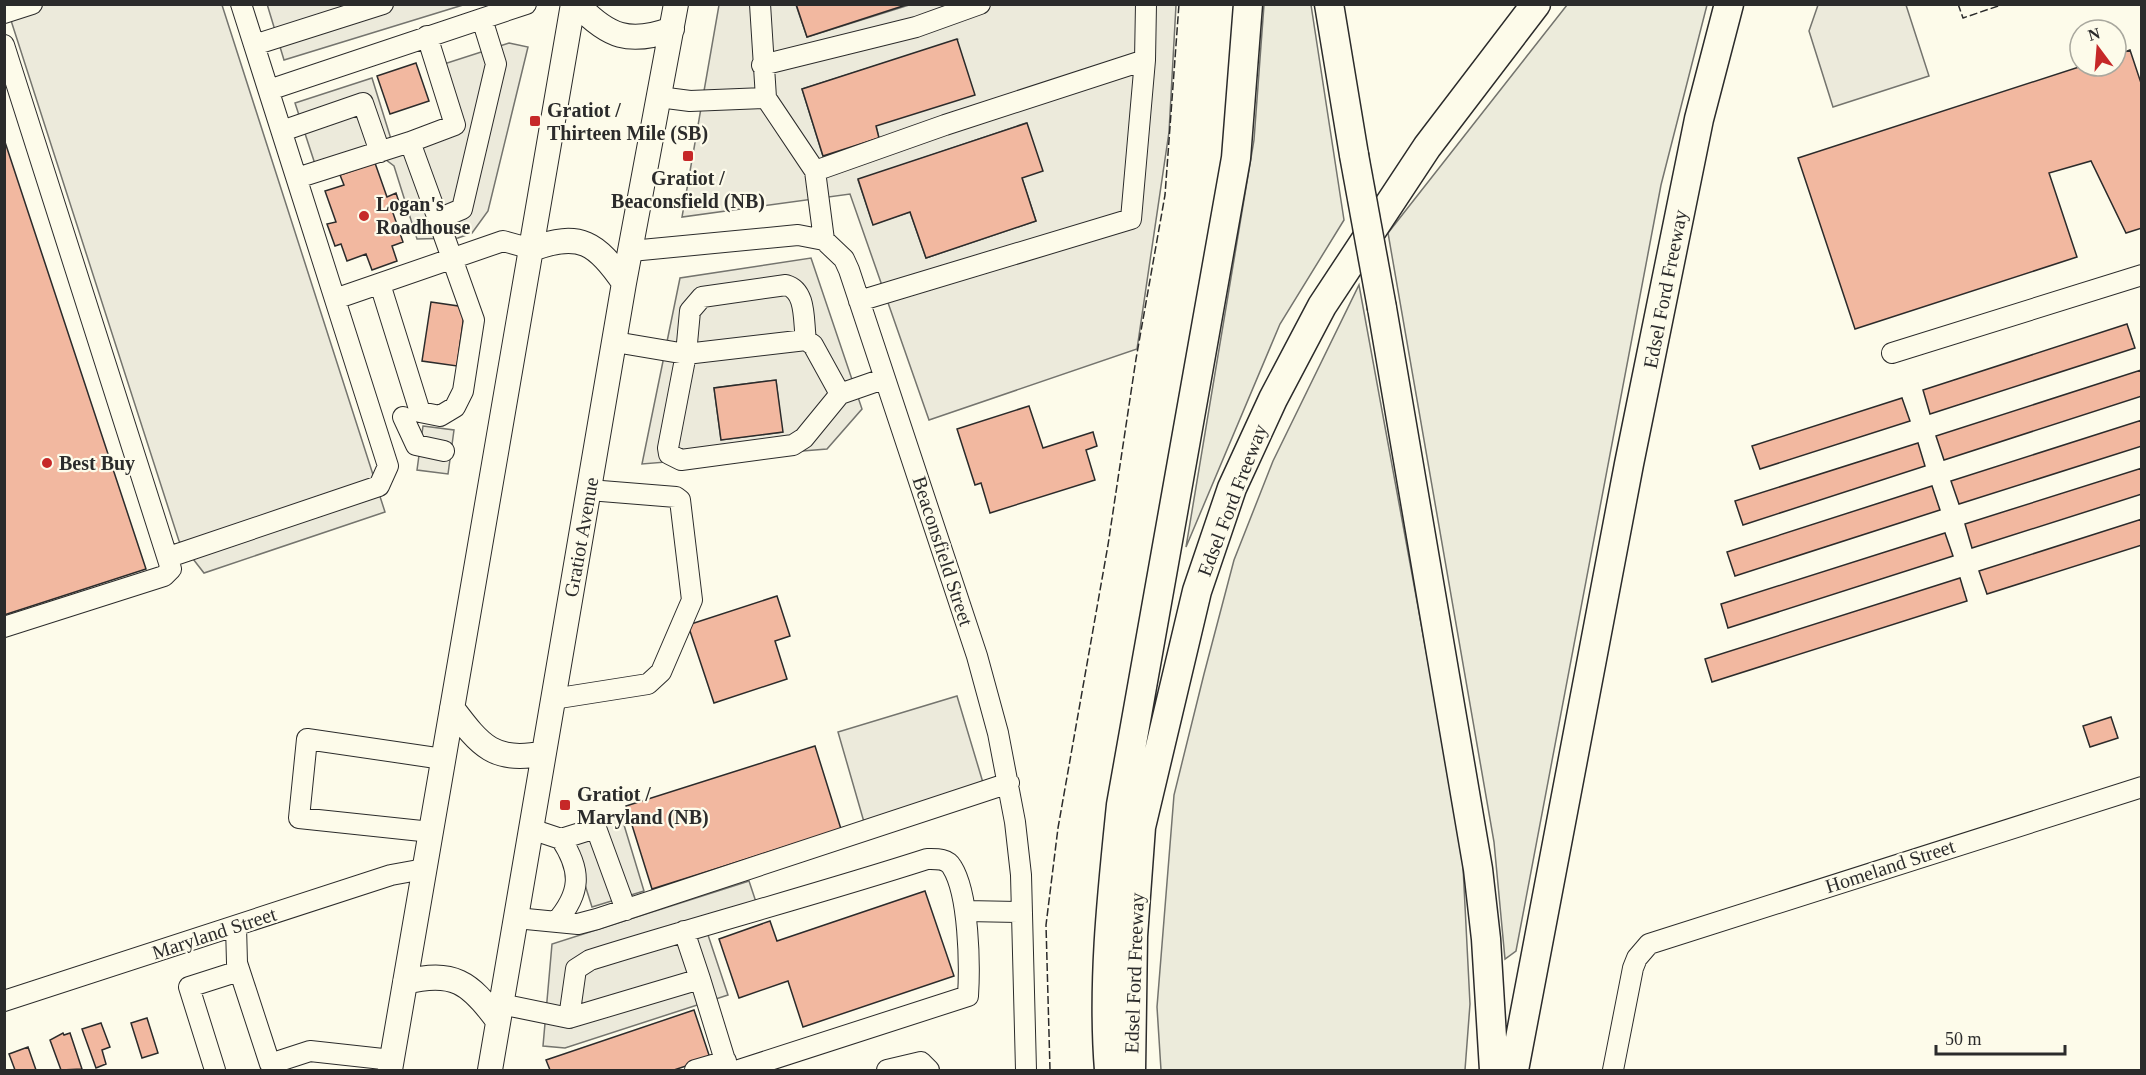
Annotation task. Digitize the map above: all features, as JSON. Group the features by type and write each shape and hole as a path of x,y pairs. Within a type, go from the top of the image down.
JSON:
{"highway":[{"path":"1109,1071 1110,942 1121,805 1236,159 1248,4"},
{"path":"1329,4 1479,869 1494,1071"},
{"name":"Edsel Ford Freeway","path":"1131,1071 1133,936 1141,827 1197,591 1232,488 1273,399 1322,306 1427,147 1536,4"},
{"name":"Edsel Ford Freeway","path":"1514,1071 1634,442 1699,119 1729,4"}],"main road":[{"path":"391,1065 575,4 605,29 622,36 652,36 672,29"},
{"name":"Gratiot Avenue","path":"490,1071 624,283 676,4"},
{"path":"532,249 562,239 576,239 588,243 611,263 624,283"},
{"path":"452,708 468,730 492,752 517,758 544,753"},
{"path":"405,982 441,976 457,980 500,1012"}],"street":[{"path":"4,13 32,4"},
{"path":"169,557 379,486 388,466 241,4"},
{"path":"254,45 383,4"},
{"path":"269,90 526,4"},
{"path":"631,250 798,235 824,240 814,171 766,98 762,65 760,4"},
{"path":"762,65 916,27 980,4"},
{"path":"859,301 1131,219 1145,60 1146,4"},
{"path":"438,219 462,208 496,64 482,19"},
{"path":"297,178 410,142 455,125 428,36"},
{"path":"4,45 171,569 164,576 4,627"},
{"path":"814,171 945,125 1145,60"},
{"path":"659,97 690,101 766,98"},
{"path":"282,131 363,104 380,152"},
{"path":"376,426 411,415 440,416 454,407 463,391 474,320 410,142"},
{"name":"Beaconsfield Street","path":"824,240 844,259 883,379 924,488 977,656 1009,783 1021,874 1026,1071"},
{"path":"335,299 503,241 532,249"},
{"path":"1892,353 2142,275"},
{"path":"380,284 416,445 444,451"},
{"path":"806,340 800,293 794,287 786,285 702,297 690,311 686,354 668,448 669,454 677,459 794,445 804,438 840,394 883,379"},
{"path":"615,342 686,354 806,340 813,345 840,394"},
{"path":"553,699 648,684 661,672 692,600 680,500 676,497 589,490"},
{"path":"431,832 299,818 307,739 443,759"},
{"path":"516,918 578,924 1009,783"},
{"name":"Homeland Street","path":"1613,1071 1633,968 1642,950 1657,940 2142,787"},
{"path":"531,829 561,839 596,828 626,910"},
{"path":"556,922 570,906 576,892 575,871 561,839"},
{"path":"569,1018 573,980 576,969 582,962 764,907 804,898 927,859 941,859 952,867 966,911 968,996 731,1068 695,1071"},
{"name":"Maryland Street","path":"4,1001 391,875 424,869"},
{"path":"966,911 1022,912"},
{"path":"236,926 239,971 270,1064 310,1051 391,1065"},
{"path":"684,931 731,1068"},
{"path":"215,1071 189,987 239,971"},
{"path":"500,1012 569,1018 700,979"},
{"path":"887,1071 921,1062 929,1071"}],"shaded area":[{"path":"267,4 463,5 284,60"},
{"path":"6,5 222,5 385,512 204,573 179,541"},
{"path":"719,5 796,5 807,37 909,5 1176,5 1169,132 1137,349 929,420 850,194 682,217","holes":["957,40 876,126 879,138 823,156 802,89","1026,123 1022,178 1036,221 926,258 910,212 873,224 858,180"]},
{"path":"1264,5 1311,5 1344,220 1280,324 1186,547 1254,140"},
{"path":"1567,5 1707,5 1661,185 1516,951 1505,959 1494,842 1388,233"},
{"path":"1818,5 1906,5 1929,76 1833,107 1809,31"},
{"path":"509,43 528,47 488,211 472,233 458,238 417,239 394,166 369,147 315,164 295,103 372,78 391,139 461,117 444,64"},
{"path":"811,258 862,409 827,449 642,464 680,278","holes":["776,380 782,432 721,440 714,388"]},
{"path":"1359,285 1462,847 1470,1004 1465,1070 1161,1070 1157,1007 1174,795 1204,674 1234,560 1273,461"},
{"path":"423,426 454,430 448,474 417,470"},
{"path":"957,696 984,786 864,822 838,732"},
{"path":"621,815 644,891 592,907 568,831"},
{"path":"749,881 760,914 707,932 728,995 565,1048 543,1046 552,944"}],"building":[{"path":"796,4 909,4 807,37"},
{"path":"957,39 975,95 876,126 879,138 823,156 802,89"},
{"path":"2130,50 2142,86 2142,228 2126,233 2091,161 2049,173 2077,257 1855,329 1798,158 2068,71 2068,78 2128,78 2128,51"},
{"path":"416,63 429,101 390,114 377,76"},
{"path":"1027,123 1043,171 1022,178 1036,221 926,258 910,212 873,225 858,179"},
{"path":"4,139 146,569 4,615"},
{"name":"Logan's Roadhouse","path":"375,163 387,197 396,193 401,208 392,210 403,242 392,246 397,261 372,270 366,254 347,261 341,244 335,246 327,224 336,222 325,191 344,185 340,175"},
{"path":"431,302 465,307 457,366 422,361"},
{"path":"2127,324 2135,348 1930,414 1923,390"},
{"path":"2141,370 2142,396 1944,460 1936,436"},
{"path":"776,380 783,432 721,440 714,388"},
{"path":"1902,398 1910,421 1760,469 1752,446"},
{"path":"1029,406 1043,448 1093,432 1097,446 1086,450 1095,480 990,513 981,483 975,485 957,429"},
{"path":"2142,420 2142,446 1959,504 1951,481"},
{"path":"1918,443 1925,466 1743,525 1735,501"},
{"path":"2142,468 2142,494 1972,548 1965,524"},
{"path":"1932,486 1940,510 1735,576 1727,552"},
{"path":"2142,519 2142,545 1987,594 1979,571"},
{"path":"1945,533 1953,556 1728,628 1721,604"},
{"path":"1960,578 1967,601 1712,682 1705,659"},
{"path":"777,596 790,636 775,641 787,679 714,703 688,625"},
{"path":"2111,717 2118,738 2090,747 2083,726"},
{"path":"815,746 841,829 652,889 626,806"},
{"path":"925,891 954,976 803,1027 788,981 739,998 719,939 770,921 777,941"},
{"path":"694,1010 710,1058 674,1070 550,1070 546,1060"},
{"path":"147,1018 158,1053 142,1058 131,1023"},
{"path":"101,1023 110,1047 102,1050 106,1064 96,1068 82,1029"},
{"path":"63,1033 64,1035 70,1033 82,1069 61,1070 50,1040"},
{"path":"28,1047 36,1070 15,1070 9,1054"}],"fence":[{"path":"1050,1070 1046,925 1058,828 1108,545 1136,359 1165,195 1179,4"},
{"path":"1958,4 1963,18 2004,4"}],"place":[{"name":"Gratiot / Thirteen Mile (SB)","path":"535,121"},
{"name":"Gratiot / Beaconsfield (NB)","path":"688,156"},
{"name":"Logan's Roadhouse","path":"364,216"},
{"name":"Best Buy","path":"47,463"},
{"name":"Gratiot / Maryland (NB)","path":"565,805"}]}
